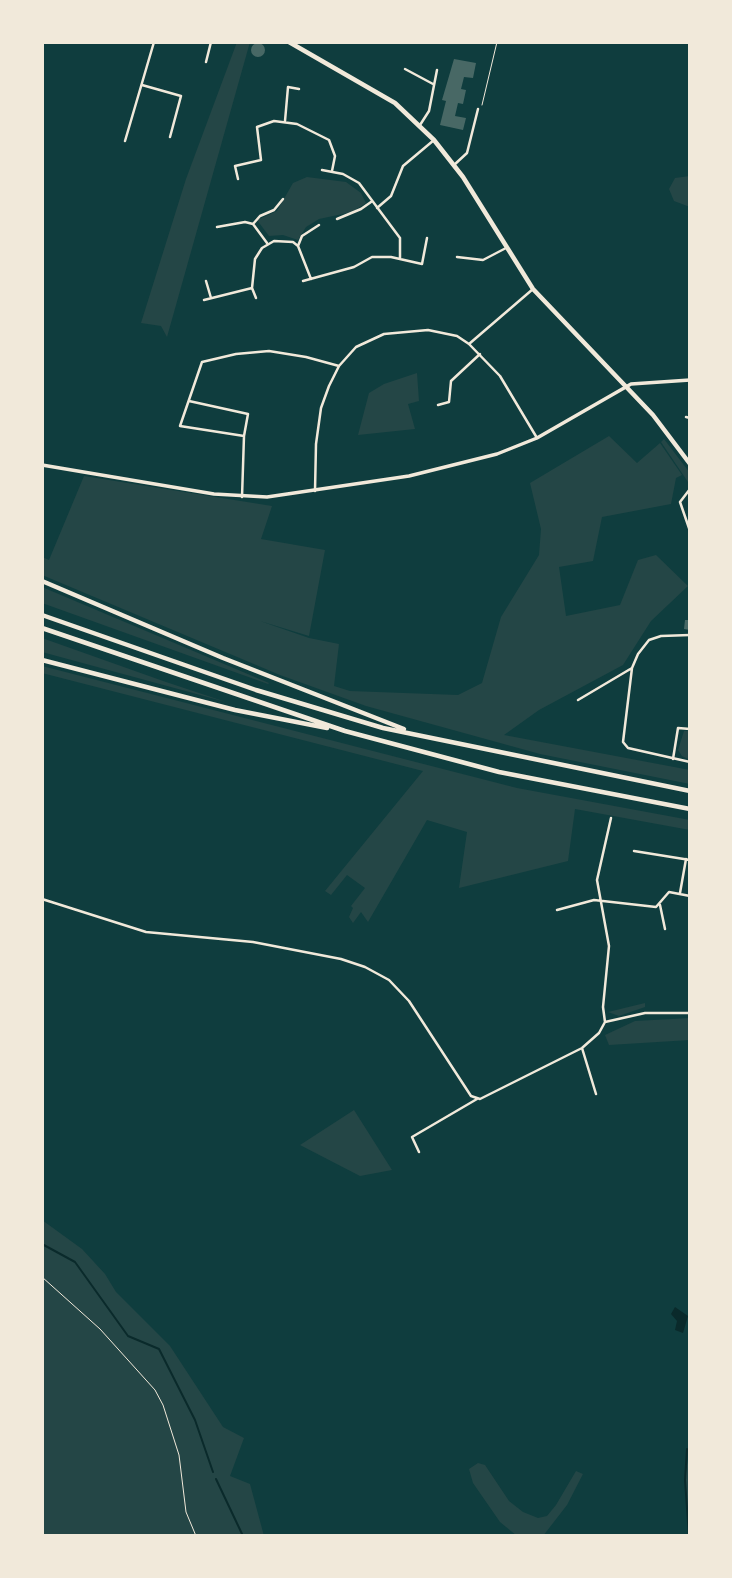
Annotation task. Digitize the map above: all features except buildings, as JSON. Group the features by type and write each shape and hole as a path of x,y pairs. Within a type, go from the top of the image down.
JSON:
{"main road":[{"path":"289,42 373,88 420,125 454,165 533,289 653,415 690,464"},
{"path":"42,465 242,497 267,498 423,473 497,454 537,438 624,387 649,381 690,380"},
{"path":"42,581 223,658 391,722 409,732"},
{"path":"42,615 256,690 409,732 502,755 690,791"},
{"path":"42,628 345,731 499,772 690,808"},
{"path":"42,659 235,710 345,731"}],"street":[{"path":"125,141 154,42"},
{"path":"206,62 211,42"},
{"path":"405,69 434,85"},
{"path":"420,125 429,111 437,70"},
{"path":"142,85 181,96 170,137"},
{"path":"285,121 288,87 299,89"},
{"path":"454,165 467,153 478,109"},
{"path":"238,178 235,166 261,160 257,127 285,121 311,128 329,140 335,156 332,171"},
{"path":"377,208 391,196 403,166 434,140"},
{"path":"321,170 332,171 359,183 400,238 400,259"},
{"path":"253,224 260,216 274,210 283,199"},
{"path":"337,219 361,209 371,201"},
{"path":"217,228 245,222 253,224 267,243"},
{"path":"311,279 298,246 302,236 319,225"},
{"path":"303,281 354,267 372,257 422,264 427,238"},
{"path":"256,298 252,288 255,259 267,243 282,240 298,246"},
{"path":"457,257 482,260 506,247"},
{"path":"206,281 211,298"},
{"path":"204,300 252,288"},
{"path":"469,344 533,289"},
{"path":"315,491 316,444 321,408 339,366 356,347 369,339 398,331 443,332 469,344 500,376 537,438"},
{"path":"244,436 180,426 202,362 236,354 269,351 339,366"},
{"path":"438,405 449,402 451,381 480,354"},
{"path":"188,401 248,414 244,436 242,497"},
{"path":"690,489 680,502 690,531"},
{"path":"690,635 662,636 649,640 632,668 623,740 628,748 690,762"},
{"path":"578,700 632,668"},
{"path":"673,759 678,728 690,729"},
{"path":"419,1152 412,1137 477,1099 582,1048 599,1033 605,1022 603,1007 609,946 598,900 597,880 611,818"},
{"path":"634,851 688,859 680,893"},
{"path":"665,929 660,905 667,893 690,896"},
{"path":"42,899 146,932 253,942 341,959 389,980 409,1001 471,1096 477,1099"},
{"path":"557,910 598,900 660,905"},
{"path":"605,1022 645,1013 690,1013"},
{"path":"582,1048 596,1094"}],"path":[{"path":"478,109 483,105 497,42"},
{"path":"42,1277 100,1329 155,1390 163,1405 179,1455 187,1512 196,1536"}],"shaded area":[{"path":"237,42 250,42 167,337 161,326 141,323 186,179"},
{"path":"690,176 690,207 674,201 669,189 675,178"},
{"path":"307,177 346,182 361,193 366,203 352,212 319,219 306,227 298,240 283,235 269,236 257,220 277,211 293,183"},
{"path":"417,373 419,401 408,404 415,429 358,435 369,393 384,384"},
{"path":"609,436 637,463 660,443 682,475 676,478 671,504 602,517 593,561 559,567 566,616 620,605 638,560 656,555 688,586 651,621 623,665 539,710 504,735 690,770 690,784 540,754 366,706 280,675 42,575 42,557 49,560 84,476 272,506 261,539 325,550 309,636 260,621 309,638 339,644 334,686 350,691 458,695 482,683 501,617 539,555 541,529 530,483"},
{"path":"664,439 690,473 690,485 661,442"},
{"path":"42,587 269,683 42,603"},
{"path":"42,638 166,682 226,702 42,652"},
{"path":"42,666 517,788 690,820 690,830 575,809 568,861 459,888 467,832 427,820 368,922 361,912 353,923 349,917 353,908 351,906 365,888 347,875 331,895 325,891 423,771 42,673"},
{"path":"684,731 690,731 690,760 678,750"},
{"path":"645,1003 645,1007 619,1016 608,1012"},
{"path":"690,1018 690,1040 609,1045 605,1035 635,1021"},
{"path":"354,1110 392,1170 360,1176 300,1145"},
{"path":"42,1220 82,1249 105,1274 116,1292 170,1346 223,1427 244,1438 230,1476 250,1484 264,1536 42,1536"},
{"path":"675,1307 688,1316 683,1333 675,1330 677,1321 671,1314"},
{"path":"690,1445 690,1536 689,1536 685,1480"},
{"path":"478,1463 485,1465 509,1501 523,1512 538,1518 547,1516 556,1505 576,1471 583,1474 567,1505 543,1536 517,1536 500,1522 473,1483 469,1469"}],"waterway":[{"path":"42,1244 75,1262 128,1336 159,1349 195,1420 213,1472"},
{"path":"687,1449 685,1480 689,1536"},
{"path":"216,1479 243,1536"}]}
